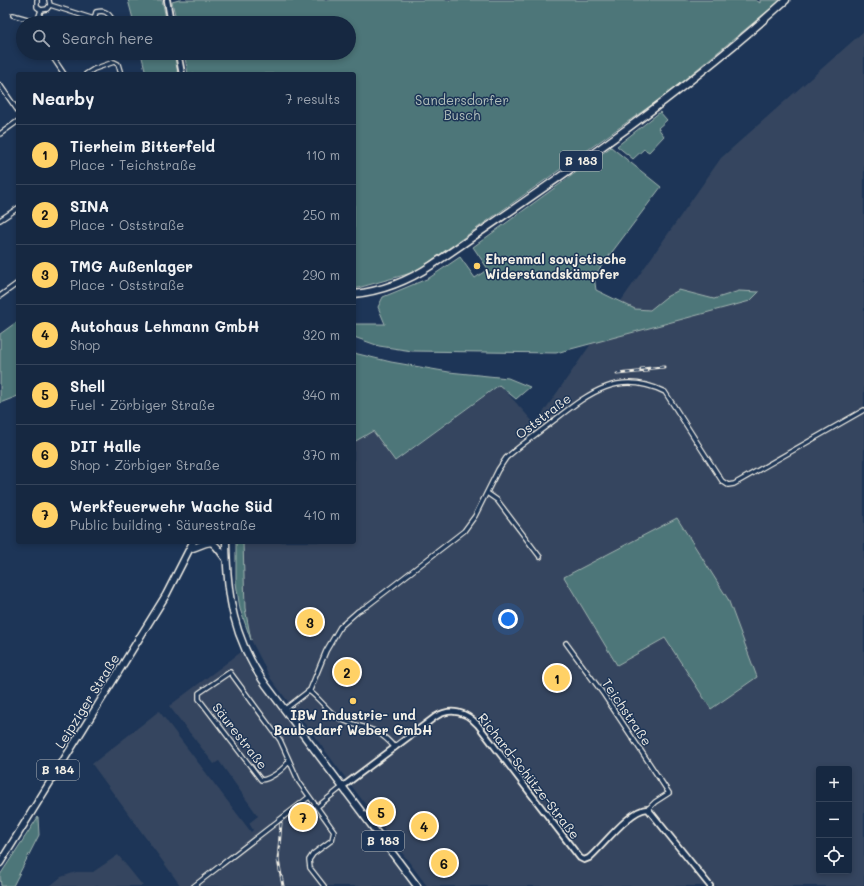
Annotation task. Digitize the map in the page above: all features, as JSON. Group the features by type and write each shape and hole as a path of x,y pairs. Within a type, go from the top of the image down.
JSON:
{"main road":[{"name":"B 183","path":"356,294 376,291 396,284 412,277 432,265 620,133 724,53 786,0"},
{"name":"B 184","path":"190,549 192,544"},
{"path":"190,549 201,544"},
{"path":"214,544 226,558"},
{"name":"B 183","path":"226,544 229,593 238,635 256,671 417,886"},
{"name":"Leipziger Straße","path":"0,863 166,595 190,549"}],"street":[{"path":"37,0 37,7 41,10"},
{"path":"49,0 50,5"},
{"path":"166,0 169,16"},
{"path":"41,10 47,9 50,5"},
{"path":"50,5 80,16"},
{"path":"40,16 41,10"},
{"path":"95,16 96,12 101,11 110,16"},
{"path":"55,60 63,72"},
{"path":"179,60 182,72"},
{"path":"89,72 114,62 118,64 120,72"},
{"path":"0,85 16,108"},
{"path":"0,134 16,122"},
{"path":"0,220 16,209"},
{"path":"0,296 16,284"},
{"name":"Oststraße","path":"284,710 308,691 326,650 345,621 456,538 470,524 498,470 511,454 588,395 601,388 614,384 634,383 665,392 722,481 728,485 734,484 864,410"},
{"path":"487,492 497,500 540,557"},
{"name":"Teichstraße","path":"566,643 604,695 669,793 655,802 648,809"},
{"name":"Säurestraße","path":"289,761 267,780 261,780 199,699 199,693 230,672 273,730 289,761 299,782 334,831 332,840 313,854 309,860 310,868 324,886"},
{"path":"308,691 335,716 375,730 388,740 395,748 317,807"},
{"name":"Richard-Schütze-Straße","path":"395,748 438,715 453,711 467,716 478,725 577,855 584,860 592,856 631,817 642,810 648,809"},
{"path":"194,886 309,797"},
{"path":"648,809 710,886"}],"shaded area":[{"path":"864,31 864,886 427,886 271,679 251,640 245,608 243,544 356,544 356,441 373,430 396,461 500,385 535,424 721,158"},
{"path":"241,652 252,673 411,886 179,886 180,885 92,764 159,711 251,832 253,830 249,823 258,816 219,761 214,764 169,706"},
{"path":"118,855 143,886 50,886 61,877 76,872 93,872"}],"green space":[{"path":"128,0 162,0 165,16 132,16"},
{"name":"Sandersdorfer Busch","path":"179,0 756,0 760,3 760,0 781,0 667,94 415,272 356,288 356,72 188,72 185,60 356,60 356,16 175,16 172,2"},
{"path":"143,60 175,60 178,72 146,72"},
{"path":"660,112 667,120 658,128 664,136 649,152 644,149 633,159 617,146"},
{"path":"611,147 661,187 594,276 596,290 635,309 650,310 666,297 679,290 714,299 739,291 759,292 750,301 556,353 412,351 379,346 356,338 356,324 385,324 378,307 383,297 429,278 460,257 475,278 488,269 473,247"},
{"path":"16,322 16,397 0,403 0,334"},
{"path":"356,353 391,362 449,372 508,378 530,387 516,399 499,385 395,461 373,431 356,441"},
{"path":"677,518 728,599 757,677 711,709 665,638 617,665 564,577"},
{"path":"236,544 243,544 245,608 251,640 240,609 236,583"},
{"path":"38,817 39,835 13,886 1,886 0,875"}],"railway":[{"path":"641,369 664,367"},
{"path":"617,374 647,371"},
{"path":"281,823 278,860 283,886"}],"place":[{"name":"Ehrenmal sowjetische Widerstandskämpfer","path":"477,266"},
{"name":"TMG Außenlager","path":"310,622"},
{"name":"SINA","path":"347,672"},
{"name":"Tierheim Bitterfeld","path":"557,678"},
{"name":"IBW Industrie- und Baubedarf Weber GmbH","path":"353,701"},
{"name":"Shell","path":"381,812"},
{"name":"Werkfeuerwehr Wache Süd","path":"303,817"},
{"name":"Autohaus Lehmann GmbH","path":"424,826"},
{"name":"DIT Halle","path":"444,863"}]}
